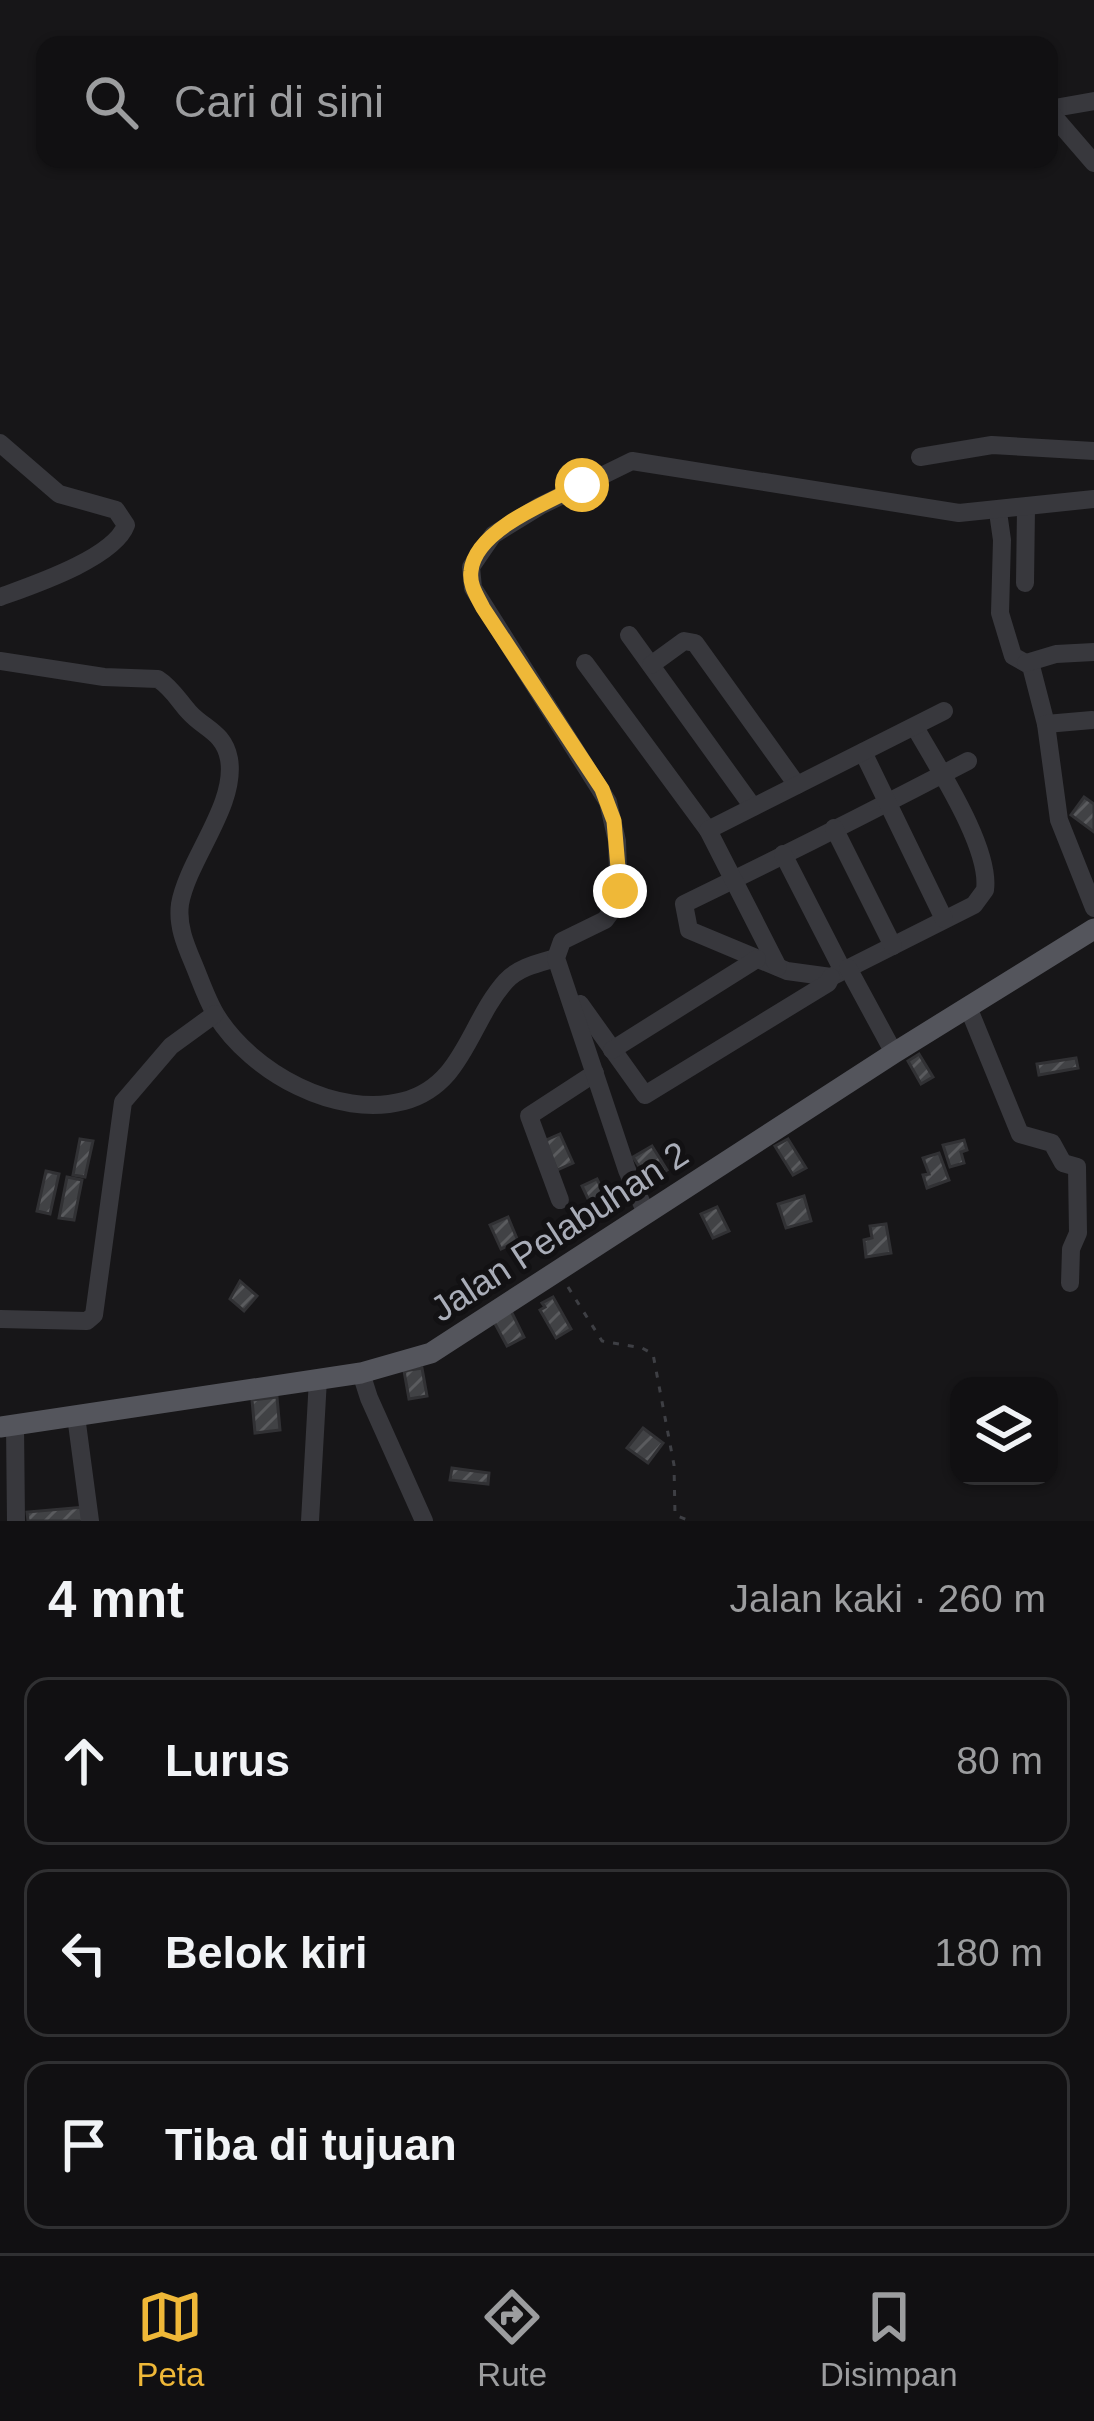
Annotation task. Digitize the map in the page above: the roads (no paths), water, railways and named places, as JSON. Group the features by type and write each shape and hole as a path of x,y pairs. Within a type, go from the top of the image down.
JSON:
{"main road":[{"name":"Jalan Pelabuhan 2","path":"8,1426 362,1373 431,1353 1094,929"}],"street":[{"path":"1058,108 1094,101"},
{"path":"1058,121 1094,163"},
{"path":"0,443 59,494 116,510 126,525 114,543 92,557 0,597"},
{"path":"920,457 992,445 1094,451"},
{"path":"646,1213 627,1170 556,958 562,941 605,920 617,906 614,821 602,789 473,589 471,567 493,535 618,466 636,461 692,474 958,513 1094,499"},
{"path":"1025,583 1027,508"},
{"path":"998,512 1000,613 1013,656 1031,666 1046,724 1059,820 1094,908"},
{"path":"629,634 753,807"},
{"path":"651,665 685,641 695,644 796,785"},
{"path":"1026,663 1056,654 1094,652"},
{"path":"0,661 158,679 223,742 229,761 227,787 179,910 182,935 215,1014 238,1042 292,1082 353,1106 375,1108 434,1089 452,1071 506,981 556,958"},
{"path":"585,663 708,830 778,968"},
{"path":"708,830 944,711"},
{"path":"1046,724 1092,720"},
{"path":"580,1004 641,1091 652,1094 841,972 974,905 986,880 974,842 915,727"},
{"path":"863,752 944,919"},
{"path":"841,972 778,968 695,934 682,908 968,761"},
{"path":"834,828 893,946"},
{"path":"783,854 841,972 894,1053"},
{"path":"612,1050 757,959"},
{"path":"968,1007 1020,1134 1052,1143 1063,1163 1086,1167 1078,1233 1071,1249 1070,1283"},
{"path":"0,1319 87,1321 94,1316 123,1102 170,1046 215,1014"},
{"path":"560,1200 529,1116 596,1073"},
{"path":"362,1373 372,1407 424,1521"},
{"path":"310,1521 318,1379"},
{"path":"76,1416 90,1521"},
{"path":"8,1426 16,1521"}]}
